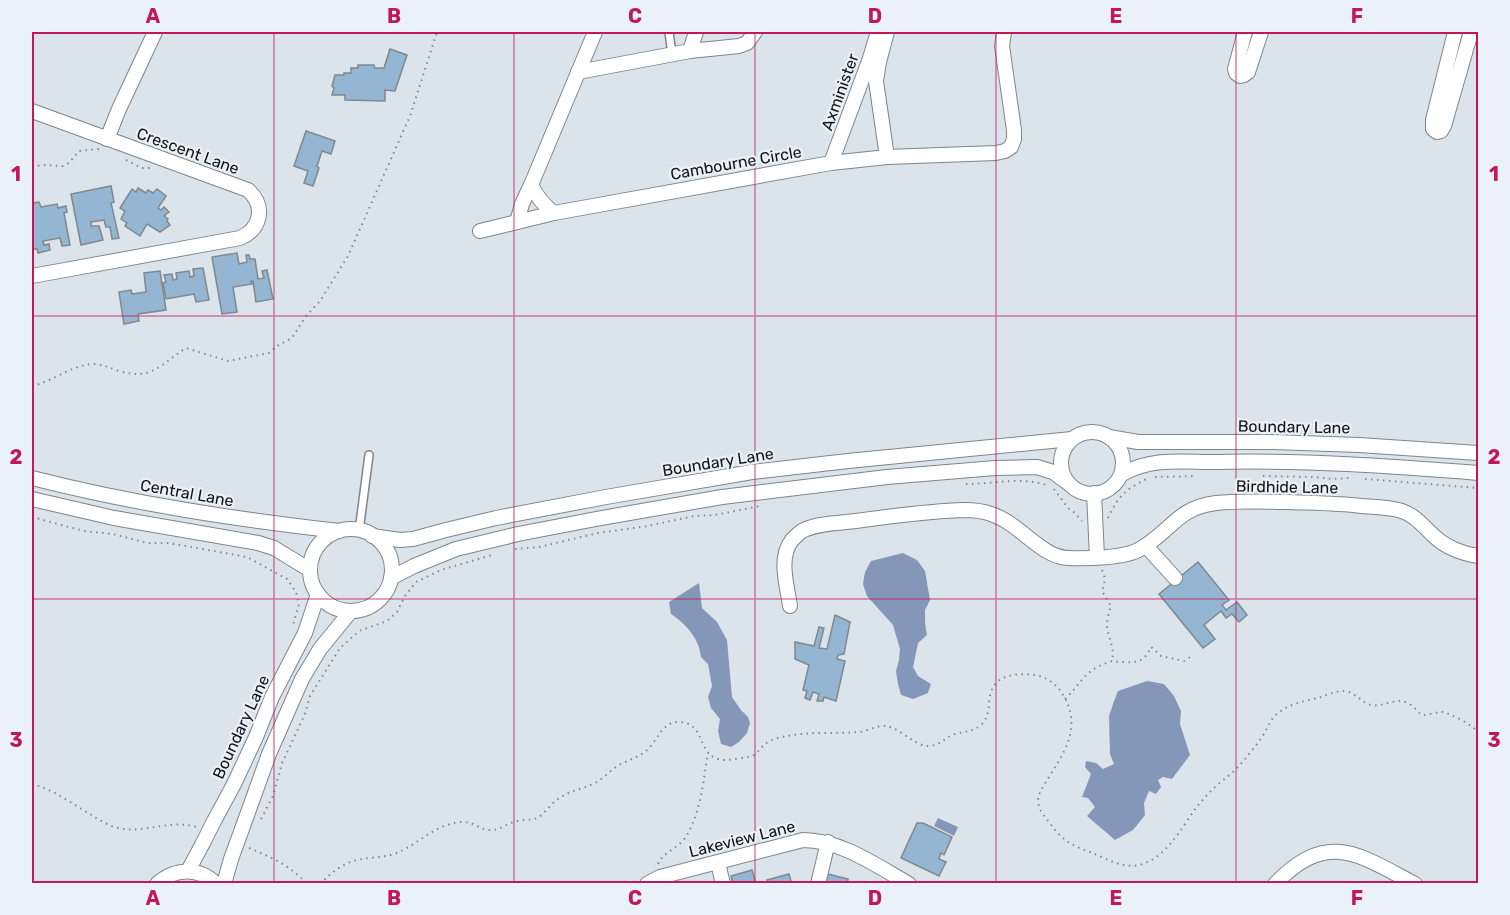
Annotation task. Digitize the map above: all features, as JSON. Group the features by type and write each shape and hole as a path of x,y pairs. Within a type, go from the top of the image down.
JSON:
{"street":[{"path":"106,145 119,109 155,32"},
{"path":"517,222 522,204 595,32"},
{"path":"690,51 696,32"},
{"path":"578,72 690,51 739,46 747,43 755,32"},
{"name":"Axminister","path":"831,163 878,32"},
{"name":"Axminister","path":"887,32 876,81 887,157"},
{"name":"Cambourne Circle","path":"480,231 554,213 831,163 887,157 984,154 1005,151 1011,147 1014,130 1002,46 1004,32"},
{"path":"1245,32 1235,69 1240,76 1248,72 1260,32"},
{"path":"1455,32 1432,123 1437,132 1441,131 1444,126 1471,32"},
{"name":"Crescent Lane","path":"32,111 106,145 167,160 248,190 257,199 259,211 252,230 240,238 32,276"},
{"path":"531,185 543,205 554,213"},
{"path":"392,578 414,566 456,549 518,534 744,494 887,477 1004,467 1037,467 1053,472 1077,490 1094,494 1108,490 1122,474 1124,463 1117,443 1109,436 1091,432 1072,439 1062,455 1061,465 1068,483"},
{"name":"Boundary Lane","path":"1109,436 1138,442 1273,442 1479,453"},
{"name":"Boundary Lane","path":"372,536 413,540 496,518 752,472 1072,439"},
{"path":"1122,474 1138,466 1161,462 1251,461 1363,465 1479,473"},
{"name":"Central Lane","path":"32,478 157,506 243,520 339,531"},
{"path":"1094,494 1097,557"},
{"path":"32,499 114,518 258,543 274,548 310,570"},
{"name":"Birdhide Lane","path":"789,606 784,561 791,541 802,531 832,524 918,514 974,511 989,513 1013,524 1040,547 1056,556 1070,558 1111,557 1133,553 1146,546 1185,513 1204,505 1234,502 1342,504 1400,510 1419,521 1443,544 1479,556"},
{"path":"339,531 359,531 366,532 378,540 387,551 392,564 392,578 386,591 377,602 365,609 351,611 338,609 318,594 312,582 310,570 312,557 327,537 339,531"},
{"path":"1146,546 1175,578"},
{"name":"Boundary Lane","path":"188,871 234,784 272,697 302,638 318,594"},
{"path":"224,884 269,754 302,679 313,659 351,611"},
{"name":"Lakeview Lane","path":"653,880 803,840 817,840 828,842 868,861 909,884"},
{"path":"818,884 828,842"},
{"path":"1275,884 1300,863 1319,854 1338,851 1358,856 1415,884"},
{"path":"718,863 723,884"},
{"path":"157,884 174,873 188,871 202,874 216,884"}],"lane":[{"path":"669,32 672,54"},
{"path":"359,531 369,455"}],"path":[{"path":"32,386 91,364 105,365 135,374 152,372 186,348 228,361 236,360 269,353 292,338 306,316 320,301 348,256 410,116 437,32"},
{"path":"32,167 63,166 69,164 80,151 99,149 106,145"},
{"path":"123,158 136,166 148,169 167,160"},
{"path":"962,484 1041,483 1052,487 1089,529 1096,529"},
{"path":"510,549 539,547 598,533 648,526 694,516 715,516 765,505"},
{"path":"32,517 84,531 113,534 147,543 169,543 247,557 287,579 296,592 299,604 293,627 294,634 302,638"},
{"path":"258,826 273,796 282,763 305,714 310,696 340,648 359,631 387,621 397,612 405,596 416,582 441,570 500,552"},
{"path":"1097,557 1105,577 1102,591 1111,606 1107,628 1113,645 1112,661"},
{"path":"1065,699 1084,676 1098,667 1112,661 1124,663 1141,661 1148,655 1151,647 1161,656 1184,661 1193,654"},
{"path":"320,884 349,862 396,853 443,826 468,822 485,829 495,830 517,821 537,818 562,796 594,783 619,765 639,756 651,747 662,730 670,723 688,723 693,726 708,753 718,759 726,760 747,758 765,742 774,739 809,734 863,732 882,726 892,728 918,743 932,746 951,735 973,730 982,724 989,713 992,690 1000,679 1012,674 1037,676 1055,684 1065,699 1073,723 1066,745 1039,796 1039,807 1051,826 1065,841 1131,866 1141,865 1163,851 1177,836 1199,804 1234,772 1250,753 1274,718 1293,705 1335,692 1346,692 1354,694 1371,705 1379,706 1391,701 1404,702 1412,705 1422,715 1447,714 1470,724 1479,732"},
{"path":"653,880 660,858 681,843 696,815 708,753"},
{"path":"32,784 54,793 118,828 139,829 182,824 208,831"},
{"path":"247,847 280,862 298,874 305,883"}],"water":[{"path":"903,553 917,560 925,571 930,600 925,610 927,635 918,643 913,667 918,676 931,684 928,693 913,699 901,695 898,684 896,671 900,649 893,625 867,596 863,584 865,572 871,561"},
{"path":"699,583 702,608 717,622 727,640 732,697 750,723 747,733 731,747 721,744 718,731 720,719 711,708 708,697 712,686 708,664 701,657 698,644 691,632 671,614 669,602"},
{"path":"1147,681 1164,684 1174,696 1181,711 1180,724 1190,755 1172,779 1163,777 1158,780 1161,787 1156,794 1149,791 1144,803 1145,815 1133,830 1115,840 1087,816 1095,807 1088,798 1082,797 1091,774 1085,767 1086,761 1096,763 1103,769 1114,764 1110,754 1109,716 1114,701 1118,691"},
{"path":"938,818 958,827 954,836 934,826"}],"building":[{"path":"390,49 407,55 395,91 385,90 385,101 345,100 345,95 332,95 335,75 351,73 351,68 358,68 358,65 374,65 375,68 384,68"},
{"path":"306,131 335,141 331,154 322,151 313,186 304,183 308,171 294,166"},
{"path":"111,186 114,202 111,203 119,238 112,239 110,227 106,227 104,220 91,222 91,226 99,226 103,240 81,245 71,194"},
{"path":"138,188 146,193 148,190 153,193 157,189 166,196 158,208 161,210 164,207 169,212 164,216 170,225 160,232 147,224 140,236 125,226 127,223 121,219 125,211 120,208 132,189 136,192"},
{"path":"39,202 41,207 57,204 58,208 66,206 67,212 64,213 70,245 62,246 60,238 43,241 44,245 49,244 50,250 38,253 37,249 33,249 32,203"},
{"path":"237,253 239,264 247,262 246,255 249,255 250,259 255,259 258,279 264,278 262,271 267,270 273,299 256,302 253,281 251,281 252,284 233,287 237,312 222,314 212,257"},
{"path":"203,268 209,300 196,302 194,294 166,299 164,275 172,274 173,280 177,279 176,273 189,271 190,277 194,276 193,269"},
{"path":"160,271 166,310 138,314 139,321 124,324 119,292 131,290 132,294 146,292 144,273"},
{"path":"1198,562 1229,600 1222,605 1226,610 1237,602 1247,615 1239,622 1232,614 1226,618 1221,611 1204,625 1215,639 1203,648 1159,594"},
{"path":"835,615 850,622 844,654 838,655 837,659 845,661 836,701 824,697 823,701 817,701 819,694 813,692 810,700 805,698 807,691 803,690 809,665 795,659 795,642 814,646 819,627 824,628 819,648 827,649"},
{"path":"917,823 923,823 952,837 944,855 941,853 939,859 946,862 939,876 901,858"},
{"path":"752,870 756,884 733,884 731,876"},
{"path":"789,874 792,884 768,884 767,880"},
{"path":"828,874 848,879 847,884 825,884"}]}
